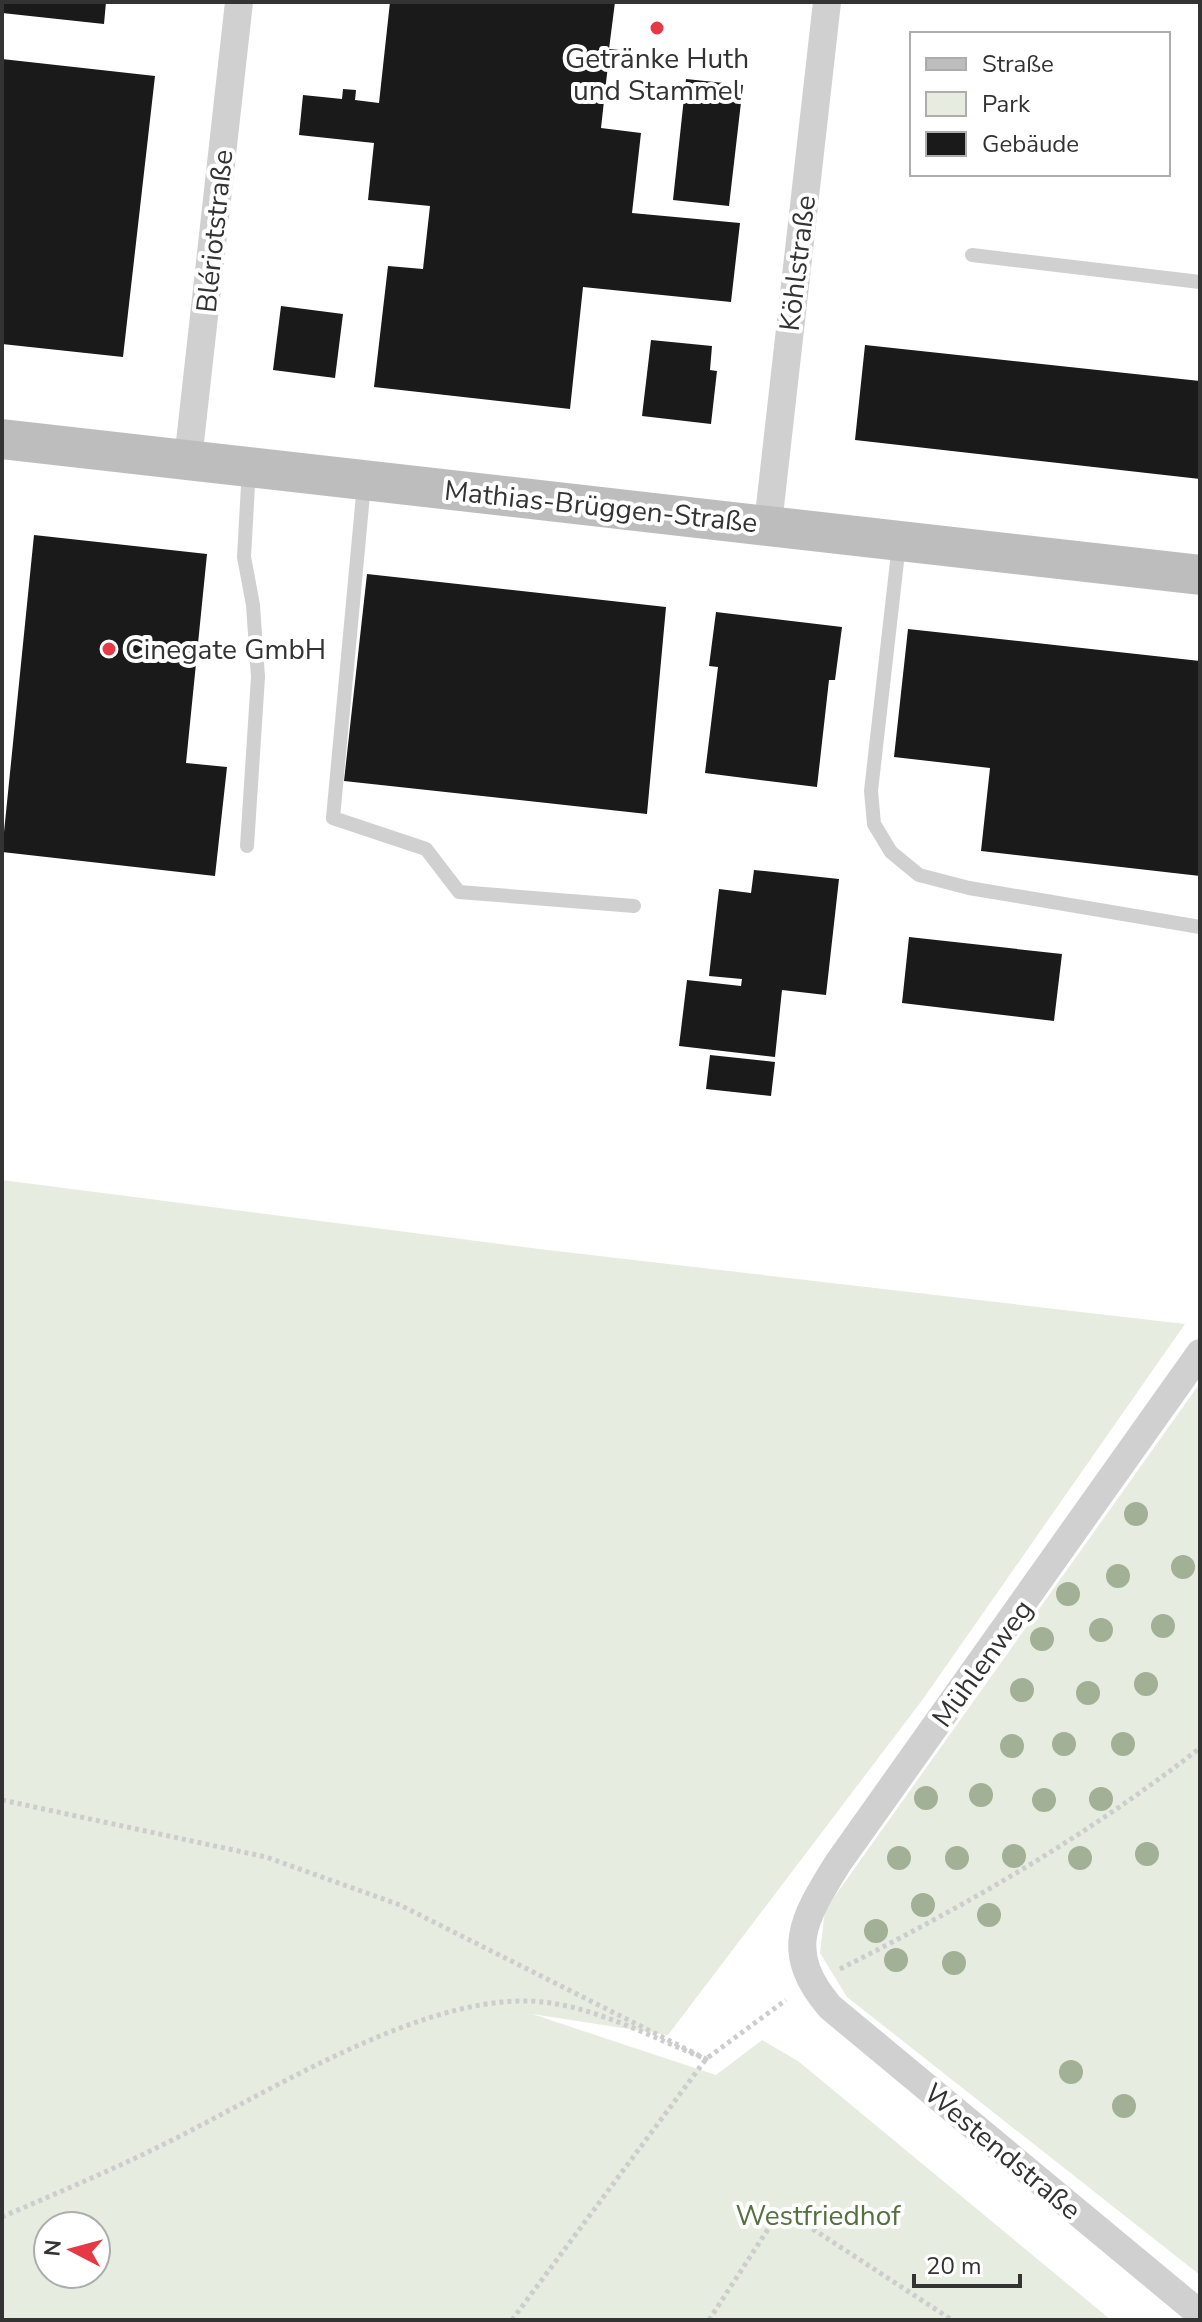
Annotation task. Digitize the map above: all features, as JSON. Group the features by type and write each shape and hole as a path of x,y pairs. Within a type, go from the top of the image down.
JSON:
{"street":[{"name":"Blériotstraße","path":"188,460 239,2"},
{"name":"Köhlstraße","path":"768,524 827,2"},
{"name":"Mathias-Brüggen-Straße","path":"2,439 1200,575"},
{"name":"Mühlenweg","path":"810,1984 800,1953 806,1914 838,1863 1200,1353"},
{"name":"Westendstraße","path":"810,1984 830,2007 1200,2314"}],"lane":[{"path":"972,255 1200,282"},
{"path":"247,846 258,677 253,605 244,557 249,467"},
{"path":"364,479 333,818 426,849 459,892 634,906"},
{"path":"899,540 871,791 874,824 891,852 919,875 969,888 1200,927"}],"path":[{"path":"512,2320 706,2059 810,1984 966,1905 1032,1866 1134,1799 1200,1748"},
{"path":"2,1800 266,1857 400,1905 706,2059"},
{"path":"2,2217 152,2150 390,2031 477,2007 527,2001 571,2007 706,2059"},
{"path":"709,2320 772,2223 796,2218 952,2320"}],"green space":[{"name":"Westfriedhof","path":"2,1180 539,1249 1185,1324 923,1699 668,2035 532,2014 716,2075 762,2040 798,2061 1111,2320 2,2320"},
{"path":"1200,1383 1200,2275 847,1997 820,1953 825,1910"}],"building":[{"path":"2,2 106,2 104,24 2,13"},
{"path":"390,2 615,2 609,49 640,52 639,67 608,65 601,128 641,133 632,213 740,223 731,302 583,287 570,409 374,387 388,266 423,269 430,206 368,200 374,143 299,135 303,95 342,99 343,89 356,90 355,100 379,103"},
{"path":"2,59 155,76 123,357 2,344"},
{"path":"686,79 743,85 729,206 673,200"},
{"path":"281,306 343,314 335,378 273,370"},
{"path":"651,340 712,346 710,370 717,371 711,424 642,416"},
{"path":"865,345 1200,381 1200,479 855,440"},
{"name":"Cinegate GmbH","path":"34,535 207,554 186,763 227,767 215,876 2,852"},
{"path":"367,574 666,607 647,814 344,781"},
{"path":"716,612 842,627 835,680 829,680 817,787 705,773 718,667 709,666"},
{"path":"908,629 1200,661 1200,876 981,851 990,768 894,757"},
{"path":"754,870 839,879 826,995 782,990 775,1057 679,1046 687,980 741,986 742,979 709,976 719,889 751,893"},
{"path":"909,937 1062,954 1054,1021 902,1003"},
{"path":"710,1055 775,1062 771,1096 706,1089"}],"place":[{"name":"Getränke Huth und Stammel","path":"657,28"},
{"name":"Cinegate GmbH","path":"109,649"}]}
